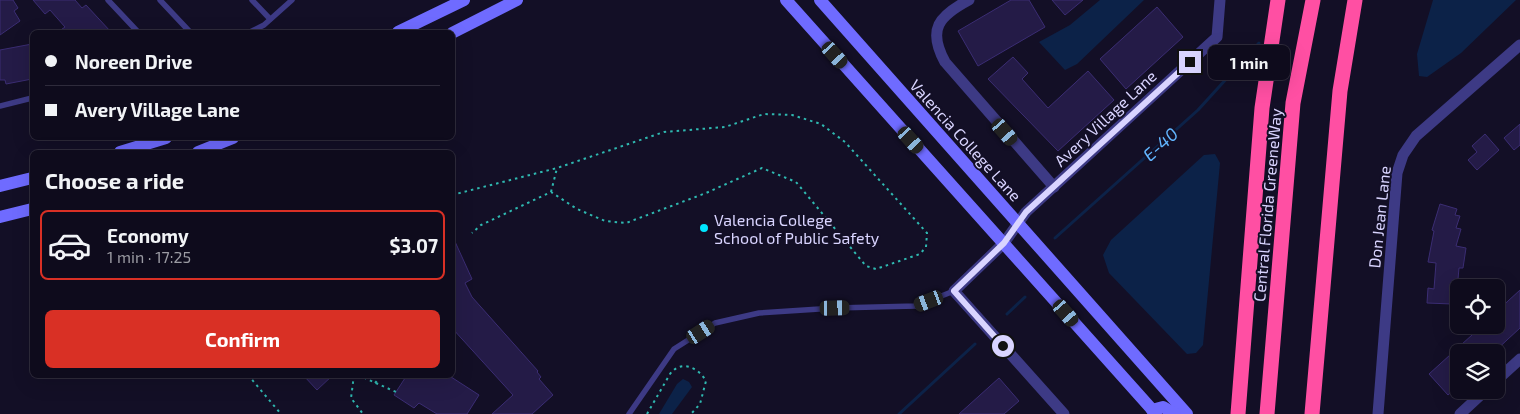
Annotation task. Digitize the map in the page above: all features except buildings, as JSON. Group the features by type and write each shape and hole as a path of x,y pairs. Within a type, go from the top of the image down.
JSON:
{"highway":[{"path":"1238,414 1262,108 1278,0"},
{"name":"Central Florida GreeneWay","path":"1267,414 1293,103 1313,0"},
{"path":"1312,414 1340,91 1355,0"}],"street":[{"path":"402,30 464,0"},
{"path":"455,31 517,0"},
{"path":"786,0 1004,243 1152,413 1163,407 1175,414"},
{"name":"Valencia College Lane","path":"820,0 1188,414"},
{"name":"Avery Village Lane","path":"970,0 945,16 936,34 936,46 945,62 1054,187"},
{"name":"Avery Village Lane","path":"954,291 1004,243 1017,223 1054,187 1217,37 1220,0"},
{"name":"Don Jean Lane","path":"1378,414 1397,173 1403,155 1430,122 1520,45"},
{"path":"127,150 159,140"},
{"path":"203,150 228,140"},
{"path":"0,186 30,178"},
{"path":"0,217 30,210"},
{"path":"954,291 1064,414"},
{"path":"1505,373 1520,359"},
{"path":"1460,414 1476,399"}],"lane":[{"path":"108,0 136,30"},
{"path":"160,0 188,30"},
{"path":"252,0 270,19"},
{"path":"253,30 270,19 292,0"},
{"path":"0,106 30,98"},
{"path":"629,414 674,349 715,323 759,313 835,308 916,306 954,291"}],"path":[{"path":"455,194 558,168 664,132 725,127 764,114 792,115 821,124 845,142 926,233 926,247 920,254 876,269 866,266 796,182 762,168 706,193 626,223 605,222 551,192"},
{"path":"472,234 481,225 551,192 558,168"},
{"path":"647,414 670,374 674,369 682,366 693,367 701,372 706,381 700,404 691,414"},
{"path":"250,378 280,414"},
{"path":"354,378 351,398 363,414"},
{"path":"365,378 396,392"},
{"path":"375,382 379,378"}],"water":[{"path":"1100,0 1144,0 1077,64 1065,70 1039,42 1070,25"},
{"path":"1433,0 1516,0 1461,53 1427,77 1419,76 1417,54"},
{"path":"1215,154 1220,163 1203,345 1196,353 1187,354 1109,273 1103,255 1111,240 1204,155"},
{"path":"683,379 689,382 692,387 672,414 659,414 677,384"}],"waterway":[{"name":"E-40","path":"1055,238 1198,110 1259,43"},
{"name":"E-40","path":"1007,314 1025,297"},
{"name":"E-40","path":"899,414 975,344"}],"place":[{"name":"Valencia College School of Public Safety","path":"704,228"}],"route":[{"path":"1003,346 954,291 1004,243 1026,212 1190,62"}]}
